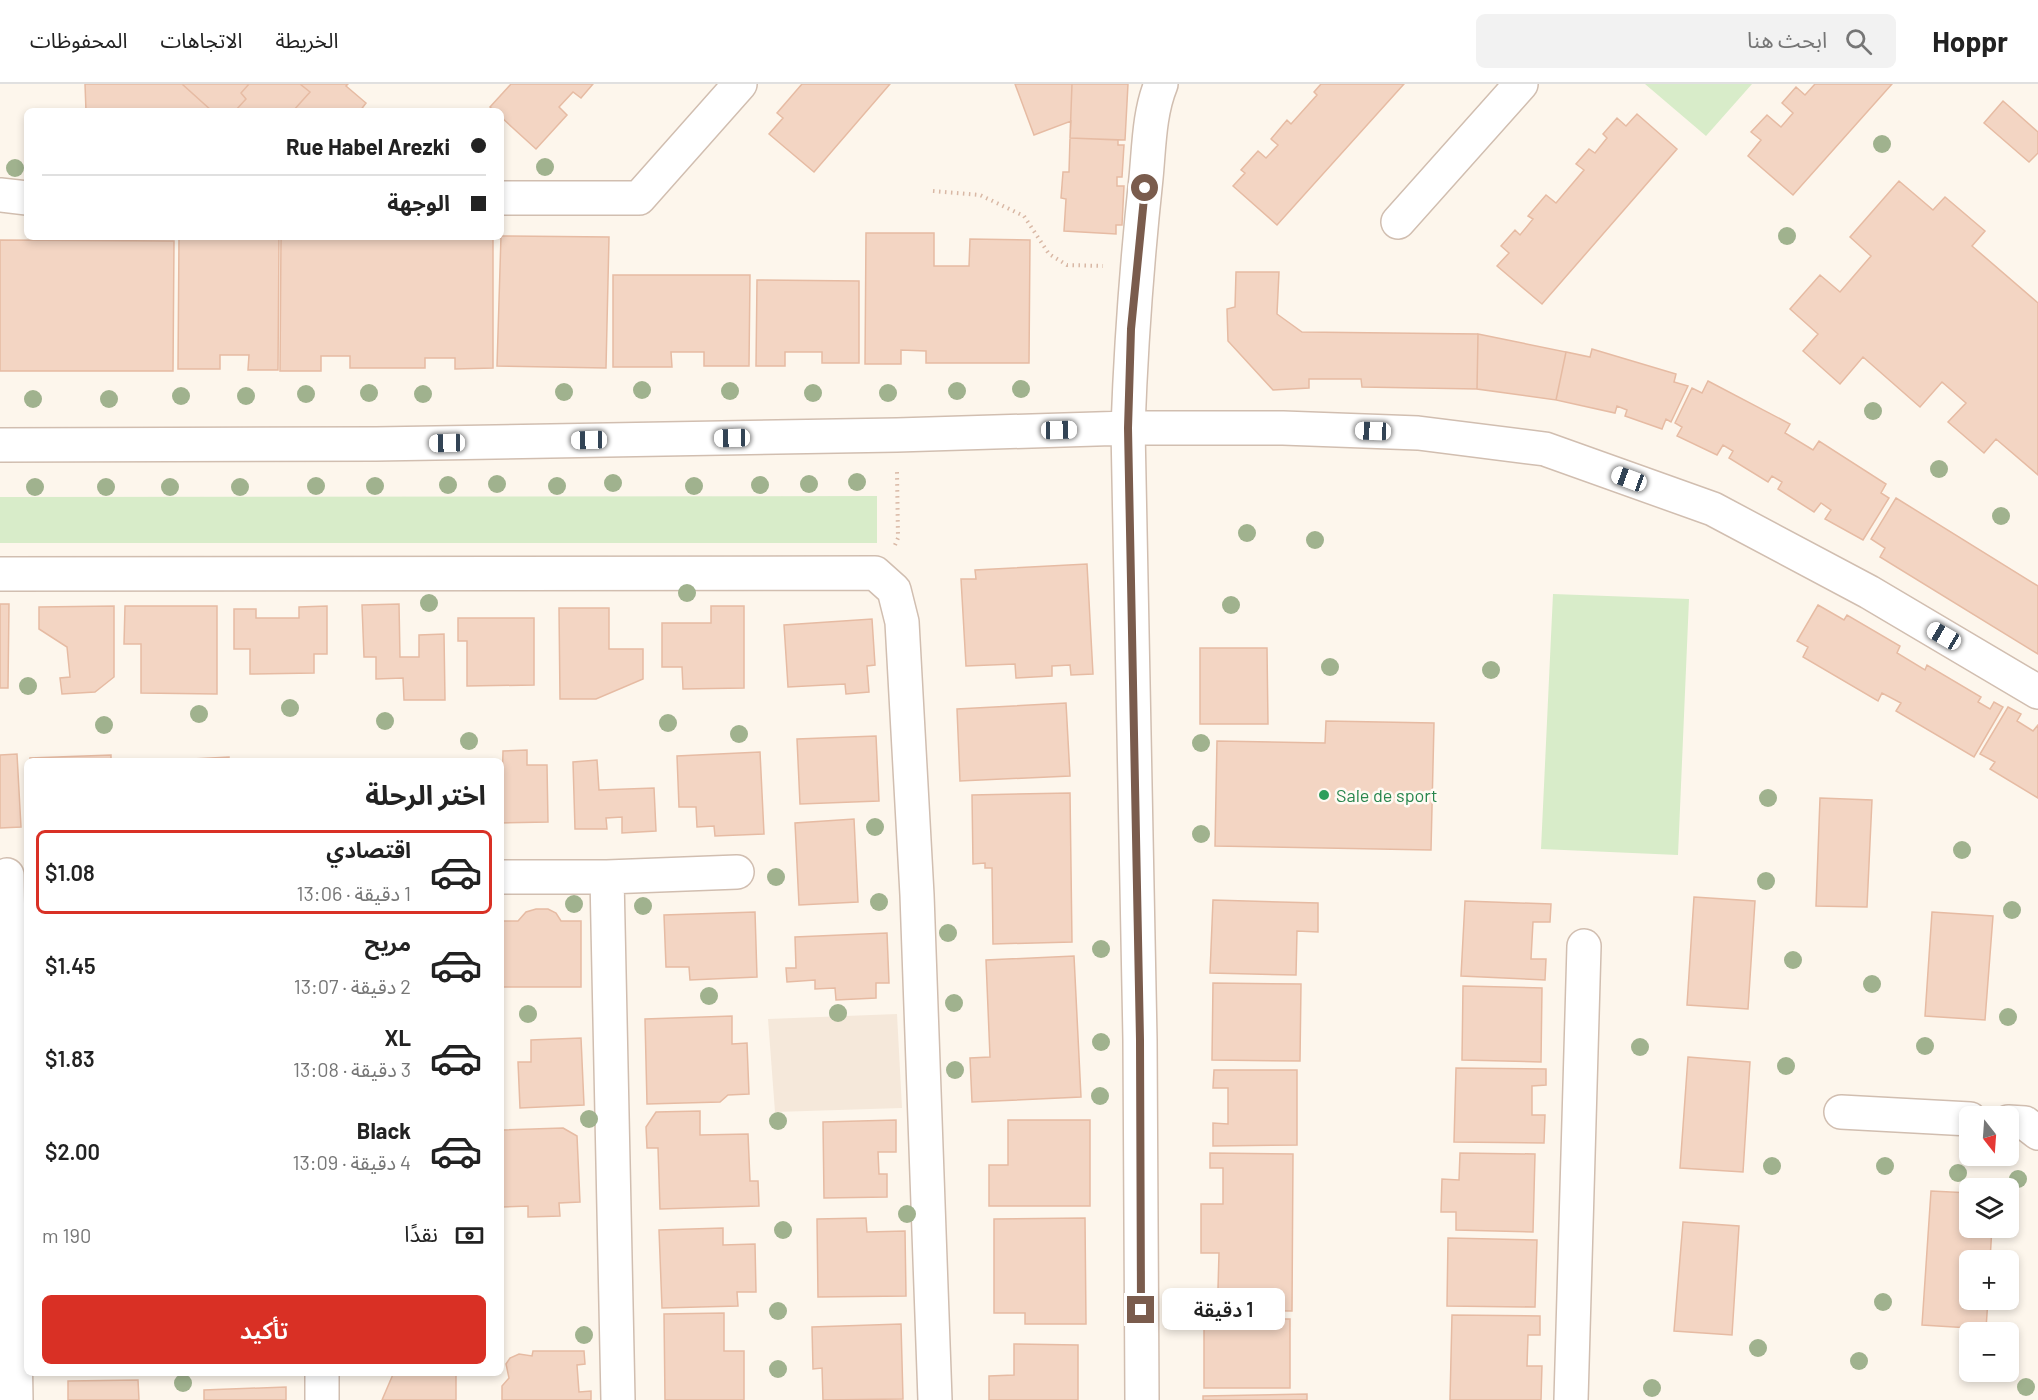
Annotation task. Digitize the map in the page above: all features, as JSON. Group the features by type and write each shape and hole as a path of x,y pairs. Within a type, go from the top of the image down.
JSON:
{"street":[{"path":"504,198 639,198 740,84"},
{"path":"1142,1400 1140,1028 1128,428 1131,329 1137,266 1153,118 1161,84"},
{"path":"1398,222 1521,84"},
{"path":"0,195 24,198"},
{"path":"0,445 400,443 897,435 1128,428 1283,428 1418,433 1545,449 1713,509 1869,592 2038,692"},
{"path":"0,574 875,573 894,590 902,622 917,896 935,1400"},
{"path":"504,877 607,877 737,872"},
{"path":"11,875 16,1400"},
{"path":"607,877 618,1400"},
{"path":"1571,1400 1584,946"},
{"path":"1841,1112 1959,1118"},
{"path":"2019,1123 2025,1123 2038,1133"},
{"path":"322,1376 322,1400"}],"path":[{"path":"933,191 980,195 1024,216 1049,254 1067,265 1137,266"},
{"path":"897,471 898,538"}],"shaded area":[{"path":"897,1014 902,1108 775,1112 768,1019"}],"green space":[{"path":"1645,84 1752,84 1706,136"},
{"path":"877,496 877,543 0,543 0,497"},
{"path":"1553,594 1689,599 1678,855 1541,849"}],"building":[{"path":"85,84 348,84 346,86 366,103 362,108 86,108"},
{"path":"182,84 249,84 241,93 246,99 238,108 209,108"},
{"path":"300,84 348,84 346,86 366,103 362,108 296,108 310,92"},
{"path":"511,84 593,84 581,98 573,92 559,107 567,115 536,149 504,120 504,108 490,107"},
{"path":"802,84 890,84 814,172 769,134 783,118 777,113"},
{"path":"1015,84 1128,84 1125,140 1070,138 1071,121 1034,135"},
{"path":"1072,84 1128,84 1125,140 1070,138"},
{"path":"1321,84 1404,84 1277,225 1233,186 1245,173 1241,170 1258,151 1266,158 1278,145 1271,139 1287,120 1291,124 1317,95 1314,92"},
{"path":"1815,84 1892,84 1793,195 1748,156 1761,140 1751,132 1767,115 1781,127 1793,113 1782,103 1796,87 1805,95"},
{"path":"2003,101 2038,132 2038,153 2029,162 1984,123"},
{"path":"1637,114 1677,149 1542,304 1497,266 1509,253 1501,246 1515,230 1520,235 1533,219 1528,216 1546,195 1556,203 1584,170 1576,164 1589,149 1595,153 1607,138 1603,134 1617,118 1626,126"},
{"path":"1070,138 1118,140 1118,145 1124,145 1122,177 1117,177 1117,186 1124,186 1122,225 1116,225 1116,234 1064,231 1066,199 1061,198 1063,172 1069,172"},
{"path":"1899,181 1933,210 1945,197 1985,231 1972,246 2038,303 2038,475 1996,439 1984,453 1948,422 1966,403 1942,382 1920,407 1863,357 1840,384 1803,351 1818,334 1790,309 1820,275 1840,292 1871,256 1850,237"},
{"path":"866,233 934,233 934,266 969,266 970,239 1030,240 1029,363 926,363 926,351 901,350 901,364 865,364"},
{"path":"504,236 609,237 606,368 497,366 501,240 504,240"},
{"path":"0,240 174,241 173,371 0,371"},
{"path":"179,240 279,240 278,370 248,370 249,355 220,355 220,369 178,369"},
{"path":"281,240 493,240 493,368 455,369 455,358 425,358 425,368 350,368 350,356 321,356 321,371 280,371"},
{"path":"1236,272 1279,272 1277,314 1302,332 1478,334 1477,389 1362,387 1361,379 1309,379 1309,388 1273,390 1228,341 1227,309 1235,307"},
{"path":"613,275 750,275 749,366 704,366 704,352 671,352 672,367 613,367"},
{"path":"757,280 859,281 859,363 822,363 822,352 785,352 785,366 756,366"},
{"path":"1478,334 1566,352 1556,400 1477,389"},
{"path":"1592,349 1676,374 1674,382 1688,386 1671,422 1666,419 1662,429 1625,416 1627,410 1617,406 1615,413 1556,400 1566,352 1590,357"},
{"path":"1708,381 1790,424 1785,433 1813,450 1819,441 1886,484 1881,493 1889,498 1863,540 1825,519 1831,510 1821,503 1814,512 1778,489 1782,482 1772,476 1768,482 1729,458 1733,451 1723,445 1717,455 1677,436 1682,427 1675,423 1692,388 1702,393"},
{"path":"1896,498 2038,586 2038,654 1880,557 1885,548 1871,539"},
{"path":"1087,564 1093,674 1071,675 1070,665 1052,666 1052,676 1016,678 1015,664 966,666 961,579 976,579 975,570"},
{"path":"0,604 9,604 8,688 0,688"},
{"path":"399,604 400,657 419,657 419,635 444,634 445,700 404,700 403,678 376,679 376,657 364,657 362,605"},
{"path":"1818,605 1844,620 1847,615 1900,646 1897,653 1925,670 1927,665 1981,697 1978,702 1990,709 1994,702 2003,707 1974,757 1896,711 1901,703 1882,693 1878,701 1803,657 1808,647 1797,641"},
{"path":"114,606 114,677 95,692 62,694 60,678 70,677 67,647 39,629 39,607"},
{"path":"125,606 217,606 217,694 141,693 141,644 124,644"},
{"path":"327,606 327,654 314,654 314,673 250,674 250,649 234,649 234,609 256,609 256,618 299,618 299,607"},
{"path":"711,606 744,606 744,688 683,689 682,667 662,667 662,623 711,623"},
{"path":"559,608 609,608 609,649 643,649 643,679 596,699 560,699"},
{"path":"458,618 534,618 534,685 467,686 467,641 458,641"},
{"path":"872,619 875,665 867,666 869,692 846,694 845,684 788,687 784,625"},
{"path":"1200,648 1267,648 1268,724 1200,724"},
{"path":"1066,703 1070,776 960,781 957,709"},
{"path":"2008,707 2021,714 2017,721 2033,731 2038,725 2038,798 1990,769 1995,762 1980,754"},
{"name":"Sale de sport","path":"1326,721 1434,723 1431,850 1215,846 1217,741 1325,743"},
{"path":"876,736 879,801 800,804 797,739"},
{"path":"527,750 527,765 547,765 548,822 504,823 503,751"},
{"path":"760,752 764,834 715,836 714,826 697,827 696,807 679,807 677,756"},
{"path":"17,754 21,827 0,828 0,755"},
{"path":"111,755 111,758 30,758"},
{"path":"597,760 599,790 654,788 656,831 622,833 622,817 606,818 607,829 575,829 573,762"},
{"path":"1070,793 1072,942 993,944 992,868 985,868 985,863 973,864 972,795"},
{"path":"1820,798 1872,800 1867,907 1816,906"},
{"path":"854,819 858,902 799,905 795,823"},
{"path":"1694,897 1755,901 1748,1009 1687,1005"},
{"path":"1213,900 1318,903 1318,932 1297,931 1296,975 1210,973"},
{"path":"1465,901 1551,904 1550,922 1533,922 1531,959 1546,959 1545,980 1461,976"},
{"path":"548,909 556,913 561,921 581,921 581,987 504,987 504,921 518,921 526,912"},
{"path":"755,912 757,977 690,980 689,967 666,967 664,915"},
{"path":"1932,912 1993,916 1985,1020 1925,1016"},
{"path":"887,933 889,983 876,983 876,998 836,1000 835,988 815,989 815,980 787,982 786,968 796,968 795,937"},
{"path":"1074,956 1081,1097 972,1102 970,1058 990,1057 986,960"},
{"path":"1213,983 1301,984 1300,1061 1212,1060"},
{"path":"1463,986 1542,988 1541,1062 1462,1060"},
{"path":"732,1016 732,1044 747,1043 749,1094 728,1095 720,1102 647,1104 645,1019"},
{"path":"581,1038 584,1105 520,1108 518,1062 531,1062 531,1040"},
{"path":"1688,1057 1750,1062 1743,1172 1680,1168"},
{"path":"1456,1068 1546,1069 1546,1085 1532,1086 1532,1115 1545,1115 1544,1143 1454,1142"},
{"path":"1214,1070 1297,1070 1297,1145 1213,1146 1213,1123 1228,1124 1228,1088 1213,1088"},
{"path":"700,1111 700,1135 748,1134 750,1181 758,1181 759,1206 660,1209 658,1148 647,1148 646,1127 656,1112"},
{"path":"896,1120 896,1152 878,1152 879,1174 887,1174 887,1197 824,1198 823,1122"},
{"path":"1008,1120 1090,1120 1090,1206 989,1206 989,1165 1008,1165"},
{"path":"563,1128 577,1136 580,1202 559,1203 560,1216 528,1217 528,1206 504,1207 504,1130"},
{"path":"1210,1153 1293,1154 1292,1311 1202,1310 1202,1289 1218,1289 1219,1253 1201,1253 1201,1204 1223,1204 1223,1168 1210,1168"},
{"path":"1460,1153 1535,1154 1533,1232 1456,1230 1456,1212 1441,1212 1442,1179 1459,1180"},
{"path":"1931,1191 1959,1192 1959,1238 1991,1238 1991,1250 1959,1250 1959,1310 1987,1310 1986,1322 1959,1322 1959,1327 1922,1325"},
{"path":"866,1218 867,1232 905,1231 906,1296 818,1297 817,1219"},
{"path":"1085,1218 1086,1324 1025,1324 1025,1313 994,1313 994,1219"},
{"path":"1683,1222 1739,1226 1732,1335 1674,1331"},
{"path":"723,1228 723,1245 755,1244 756,1292 737,1292 738,1306 662,1308 659,1230"},
{"path":"1448,1238 1537,1240 1535,1307 1447,1306"},
{"path":"724,1313 724,1351 744,1351 744,1400 665,1400 664,1314"},
{"path":"1452,1315 1540,1316 1540,1335 1528,1335 1527,1366 1542,1366 1541,1400 1450,1400"},
{"path":"1204,1319 1290,1319 1290,1388 1204,1388"},
{"path":"901,1324 903,1399 823,1400 822,1368 813,1369 812,1327"},
{"path":"1014,1344 1078,1345 1078,1400 989,1400 989,1376 1014,1375"},
{"path":"533,1351 584,1351 585,1364 577,1365 579,1392 591,1391 591,1400 502,1400 502,1386 509,1378 506,1364 510,1358 519,1354 532,1356"},
{"path":"392,1376 456,1376 456,1400 382,1400"},
{"path":"138,1380 139,1400 68,1400 68,1381"},
{"path":"286,1387 286,1400 204,1400 204,1390"},
{"path":"1307,1394 1307,1400 1203,1400 1203,1396"}],"place":[{"name":"Sale de sport","path":"1324,795"}],"route":[{"path":"1141,1310 1140,1040 1128,428 1131,329 1145,188"}]}
